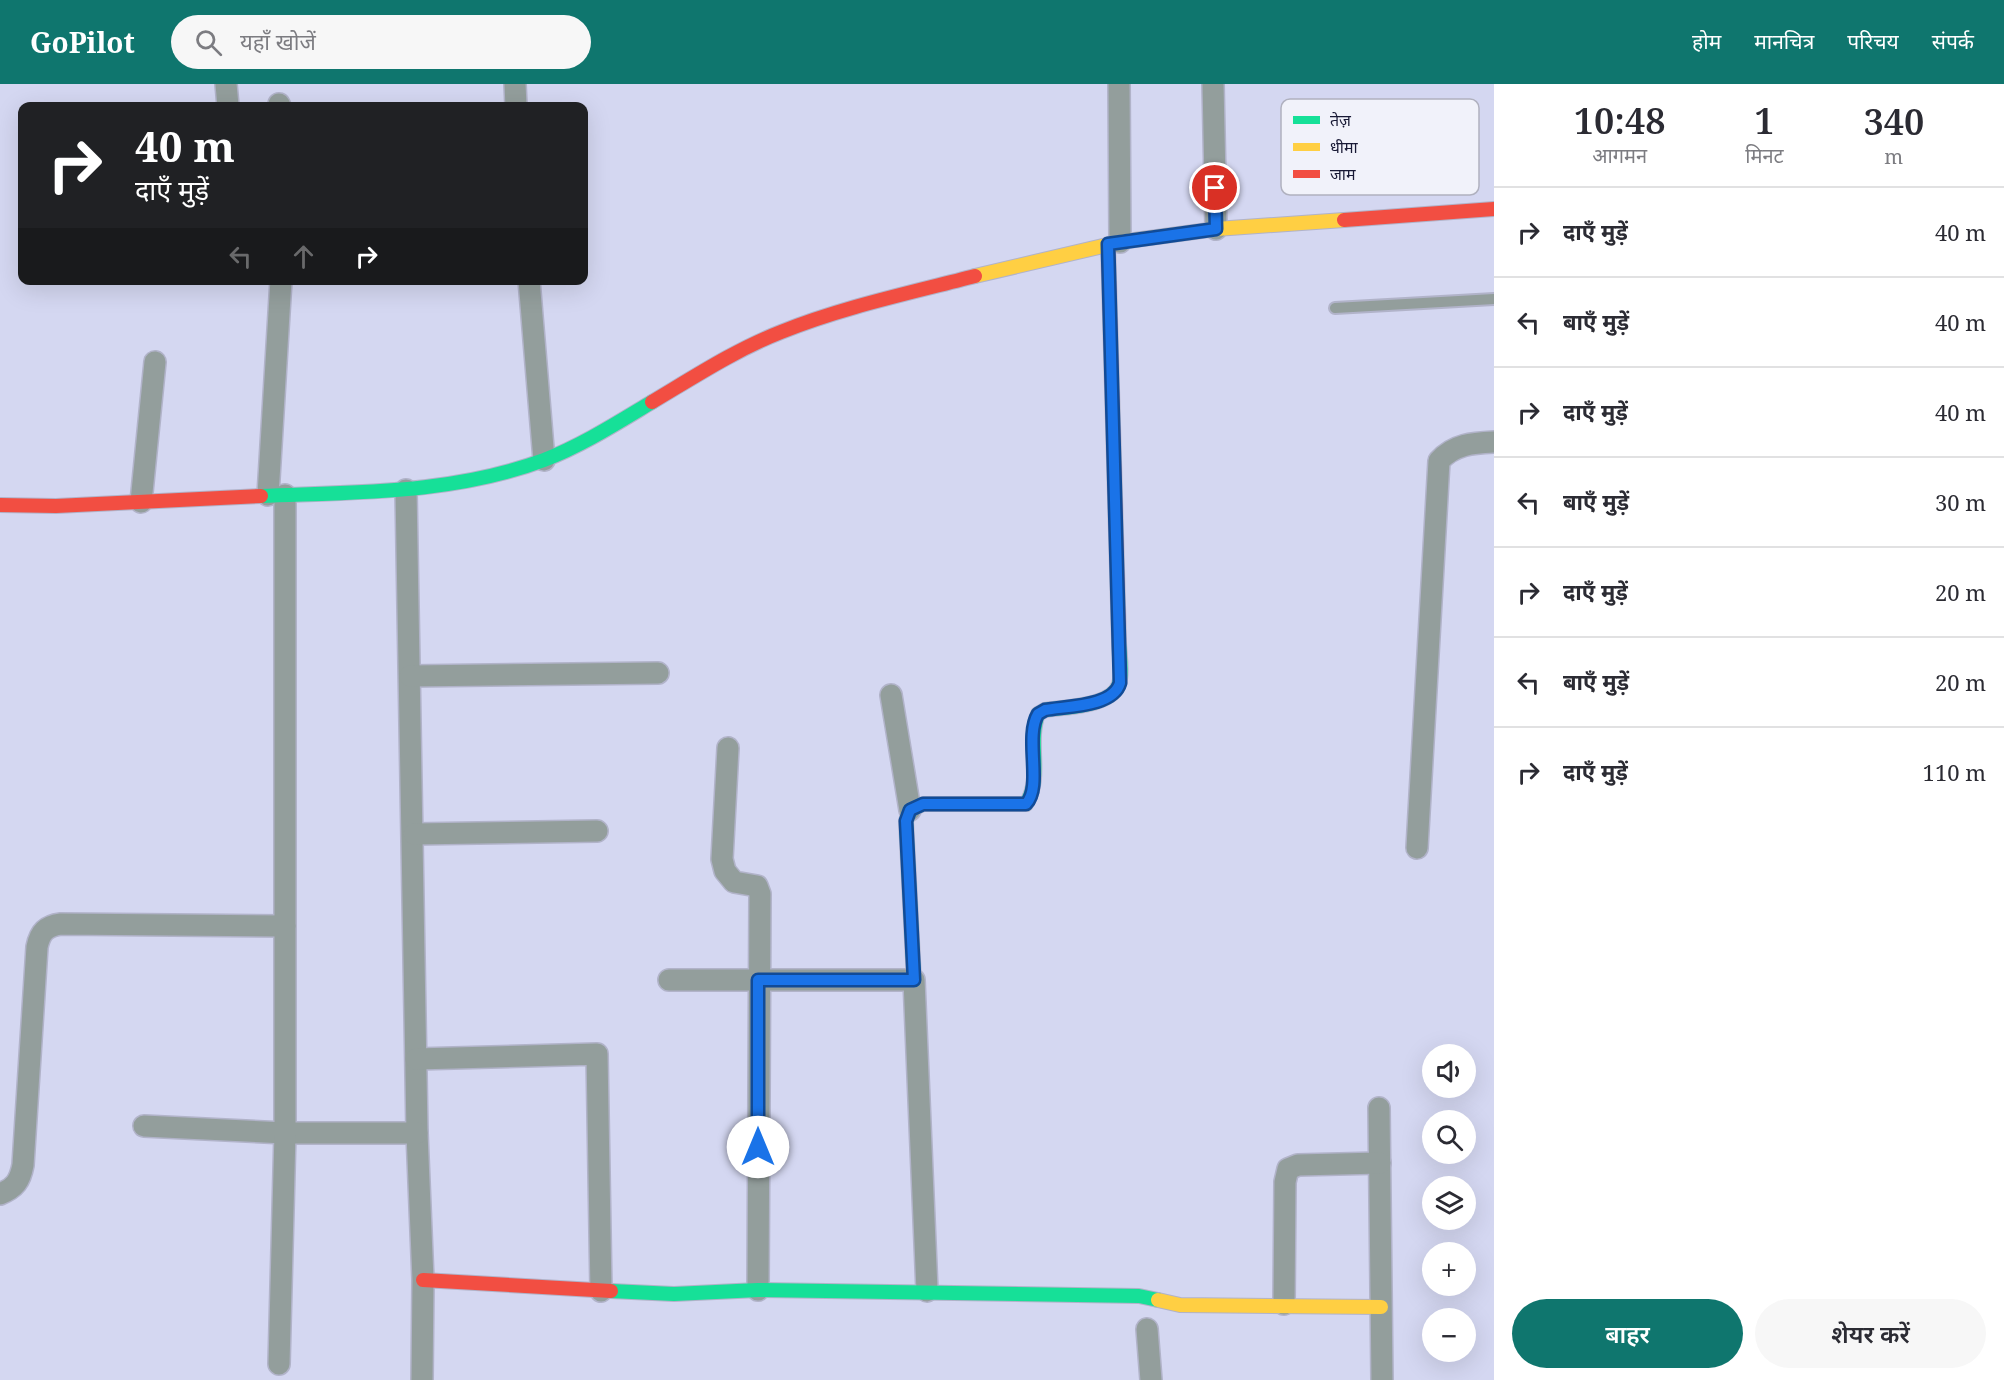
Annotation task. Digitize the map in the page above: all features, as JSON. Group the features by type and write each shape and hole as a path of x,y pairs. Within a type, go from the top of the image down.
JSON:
{"street":[{"path":"226,84 228,102"},
{"path":"515,84 516,102"},
{"path":"910,810 923,804 1026,804 1032,794 1032,733 1038,714 1045,710 1106,699 1118,690 1120,683 1114,243 1119,84"},
{"path":"1213,84 1216,229"},
{"path":"0,505 56,507 406,490 434,488 471,481 544,460 605,430 740,350 832,313 1114,243 1216,229 1494,209"},
{"path":"279,1364 285,1133 285,926 276,495 281,285"},
{"path":"529,285 544,460"},
{"path":"141,502 155,362"},
{"path":"1416,848 1439,461 1448,450 1478,442 1494,442"},
{"path":"406,490 414,834 417,1133 423,1280 422,1380"},
{"path":"410,676 658,673"},
{"path":"891,695 910,810 906,821 927,1291"},
{"path":"728,748 722,859 725,871 734,882 751,883 757,886 760,894 758,1290"},
{"path":"414,834 597,831"},
{"path":"0,1194 10,1190 20,1180 37,947 39,935 45,929 61,924 285,926"},
{"path":"669,980 914,980"},
{"path":"416,1059 597,1054 601,1291"},
{"path":"1379,1108 1382,1380"},
{"path":"144,1126 285,1133 417,1133"},
{"path":"1284,1304 1285,1182 1288,1169 1298,1165 1380,1163"},
{"path":"423,1280 674,1294 758,1290 927,1291 1139,1296 1180,1305 1284,1304 1381,1307"},
{"path":"1147,1329 1151,1380"}],"lane":[{"path":"1335,308 1494,299"}],"traffic: fast":[{"path":"261,496 404,489 440,485 510,471 572,448 652,402"},
{"path":"914,980 906,821 910,810 923,804 1026,804 1034,783 1034,737 1038,714 1045,710 1098,702 1115,692 1121,674 1119,641"},
{"path":"611,1291 674,1294 758,1290 1139,1296 1158,1300"}],"traffic: slow":[{"path":"975,276 1120,242 1216,229 1344,220"},
{"path":"1158,1300 1180,1305 1381,1307"}],"traffic: jam":[{"path":"1344,220 1494,209"},
{"path":"1108,244 1119,641"},
{"path":"652,402 731,355 804,323 975,276"},
{"path":"0,505 56,506 261,496"},
{"path":"423,1280 611,1291"}],"route":[{"path":"758,1147 758,980 914,980 906,821 910,810 923,804 1021,806 1026,804 1032,794 1032,733 1038,714 1045,710 1106,699 1118,690 1120,683 1119,584 1108,244 1216,229 1215,188"}]}
